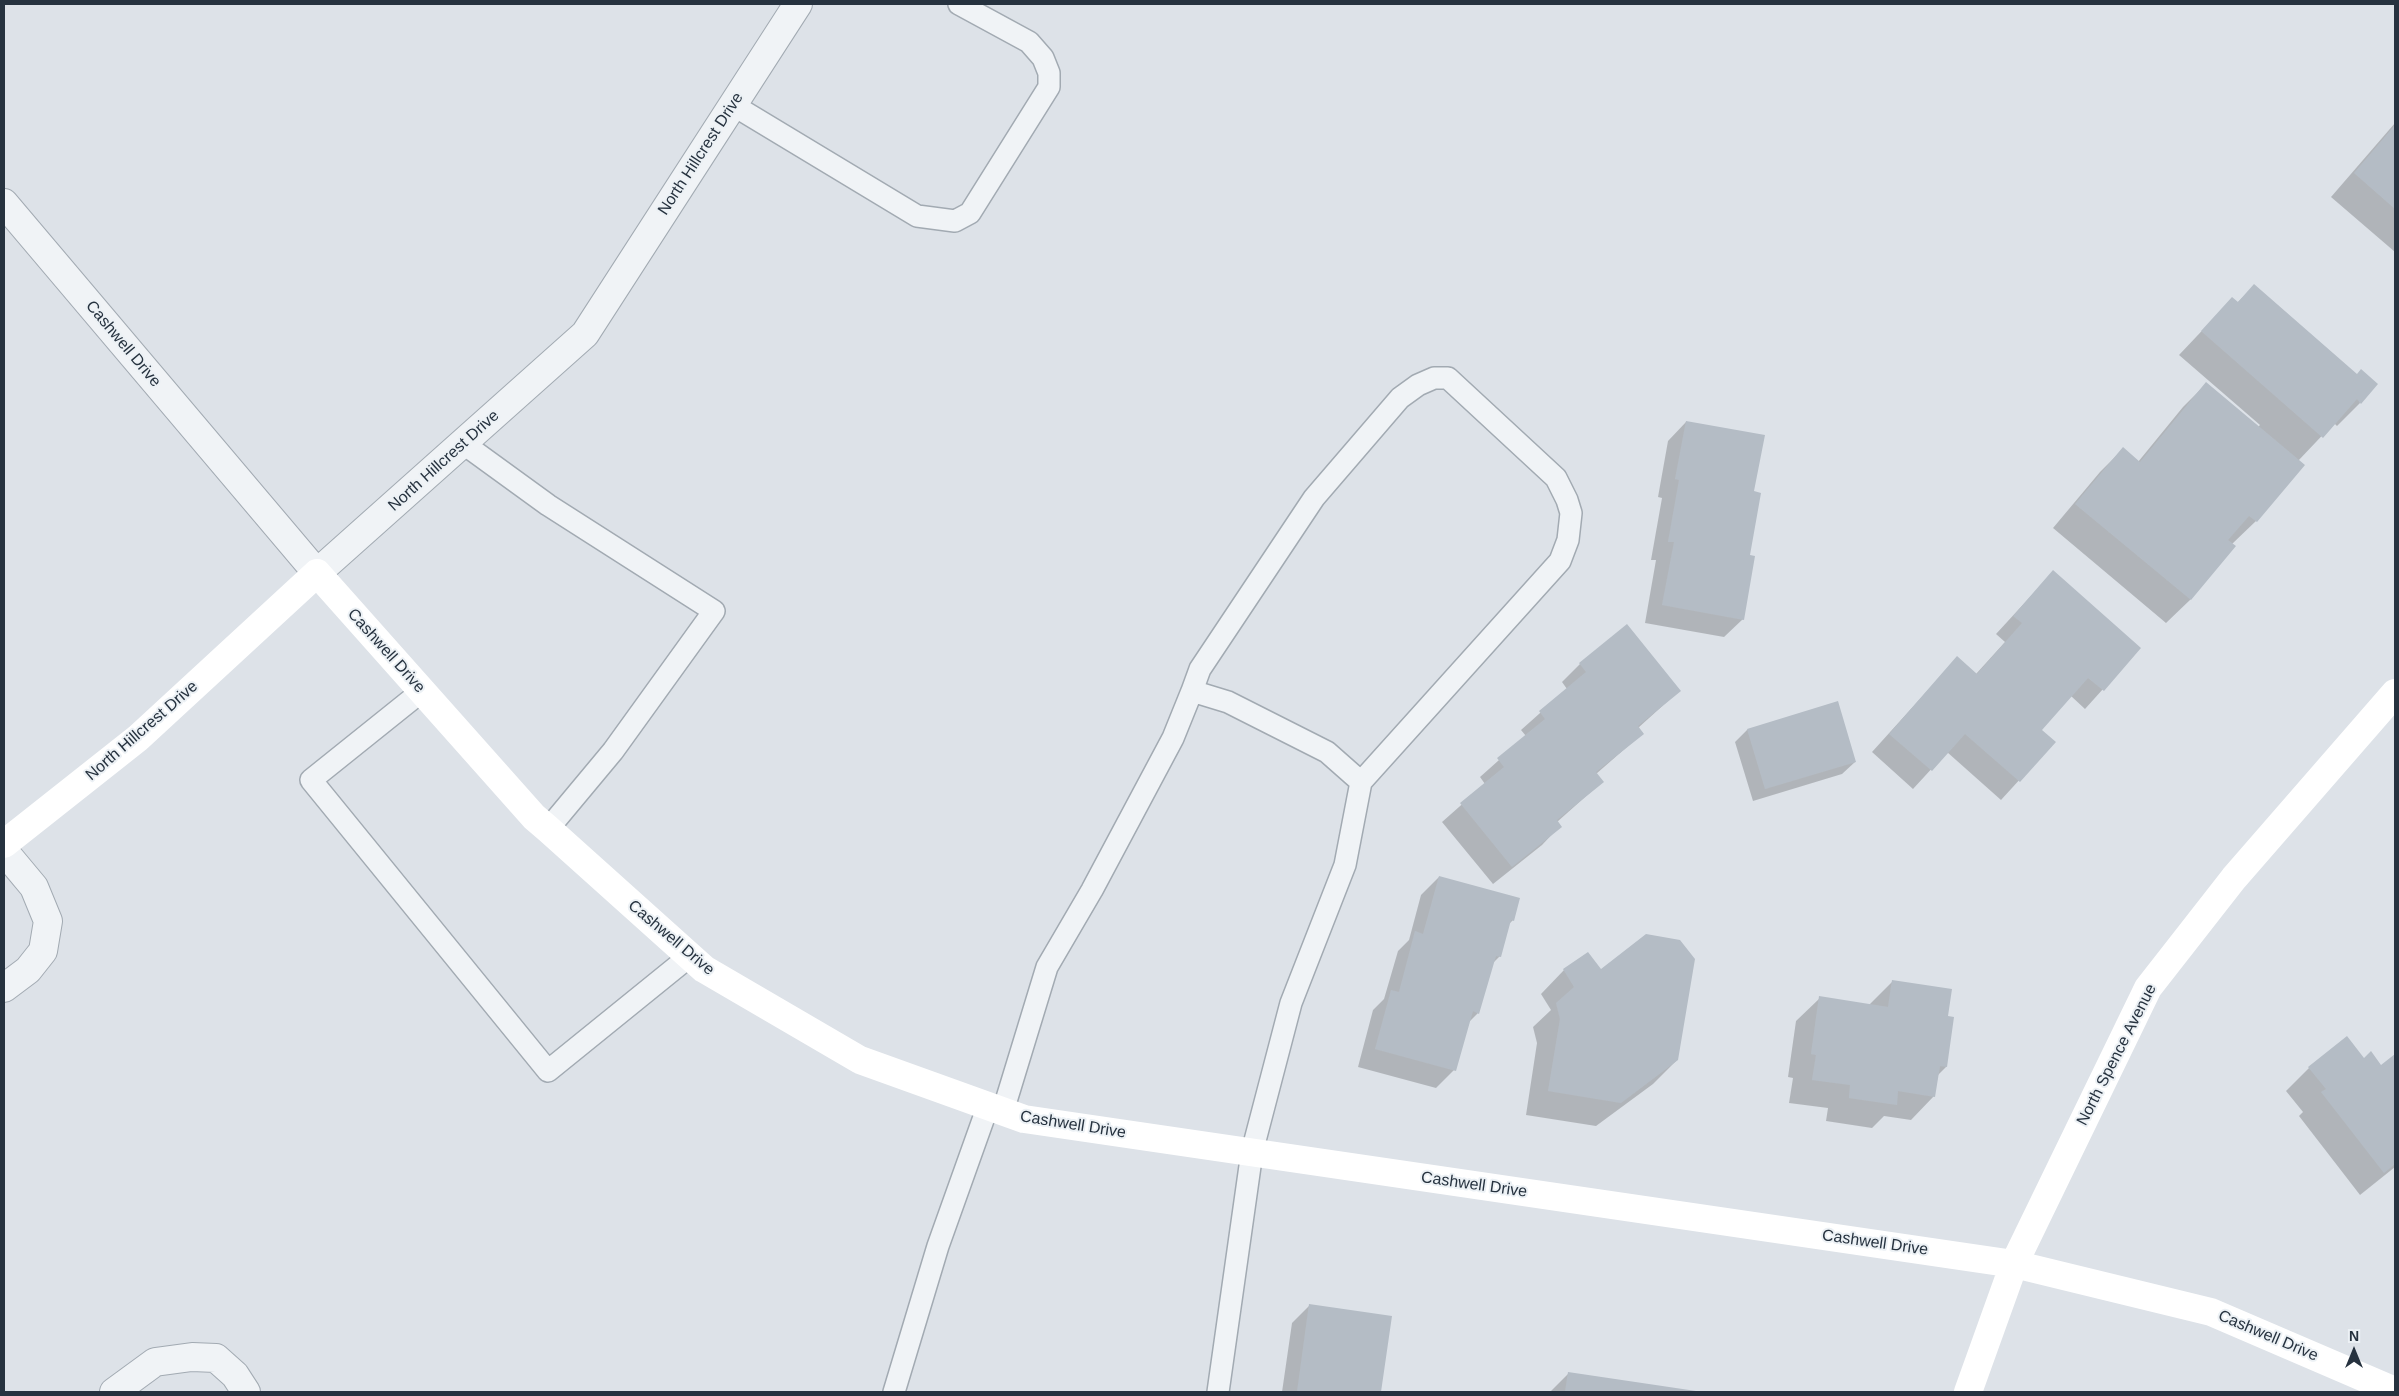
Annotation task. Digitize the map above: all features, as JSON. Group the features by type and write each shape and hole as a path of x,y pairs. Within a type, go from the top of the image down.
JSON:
{"street":[{"name":"North Hillcrest Drive","path":"4,844 138,738 317,574 585,334 798,4"},
{"name":"Cashwell Drive","path":"4,203 317,574 548,829 704,969 860,1060 1024,1119 2014,1264 2212,1312 2395,1390"},
{"name":"North Spence Avenue","path":"1968,1392 2014,1264 2148,988 2234,878 2395,693"},
{"path":"4,851 34,887 48,921 43,951 28,970 4,988"},
{"path":"114,1392 155,1362 192,1357 216,1358 235,1375 246,1392"}],"lane":[{"path":"732,105 917,216 954,221 970,213 1049,86 1049,73 1043,58 1028,42 959,4"},
{"path":"894,1392 938,1246 996,1109 1047,967 1092,890 1173,738 1200,669 1314,498 1400,398 1418,385 1434,378 1448,378 1556,478 1568,500 1571,513 1568,540 1560,561 1361,782 1345,865 1291,1002 1252,1152 1218,1392"},
{"path":"464,444 548,505 714,611 613,752 548,829"},
{"path":"422,691 311,780 548,1071 690,956"},
{"path":"1192,692 1228,702 1327,752 1361,782"}],"building":[{"path":"2395,125 2395,209 2354,173"},
{"path":"2254,284 2357,374 2361,369 2378,384 2361,404 2357,399 2323,438 2201,331 2232,297 2238,302"},
{"path":"2206,382 2305,465 2257,522 2249,516 2228,540 2236,546 2191,600 2075,504 2123,447 2140,462"},
{"path":"1686,421 1765,435 1754,491 1761,493 1750,555 1755,556 1744,620 1662,605 1674,542 1668,542 1679,480 1675,479"},
{"path":"2053,570 2141,648 2104,691 2088,678 2042,730 2056,742 2020,782 1965,734 1932,771 1889,734 1957,656 1977,674 2022,623 2013,616"},
{"path":"1627,624 1681,691 1638,726 1644,734 1596,772 1604,782 1557,820 1562,827 1512,867 1460,803 1504,767 1497,758 1545,719 1539,711 1586,672 1579,663"},
{"path":"1838,701 1856,762 1765,789 1747,729"},
{"path":"1439,876 1520,898 1514,921 1511,920 1501,957 1496,956 1479,1014 1473,1011 1456,1071 1375,1049 1391,990 1399,992 1415,931 1423,934"},
{"path":"1646,934 1680,940 1695,959 1678,1060 1621,1103 1548,1091 1560,1019 1556,1003 1574,987 1563,969 1588,952 1601,969"},
{"path":"1892,980 1952,989 1948,1016 1954,1017 1947,1067 1940,1066 1935,1097 1898,1091 1897,1105 1849,1098 1850,1085 1812,1080 1816,1055 1811,1054 1819,996 1888,1007"},
{"path":"2347,1036 2364,1058 2371,1051 2381,1065 2395,1054 2395,1164 2384,1173 2321,1092 2326,1089 2308,1067"},
{"path":"1309,1304 1392,1316 1381,1392 1297,1392"},
{"path":"1568,1372 1696,1391 1696,1392 1565,1392"}]}
